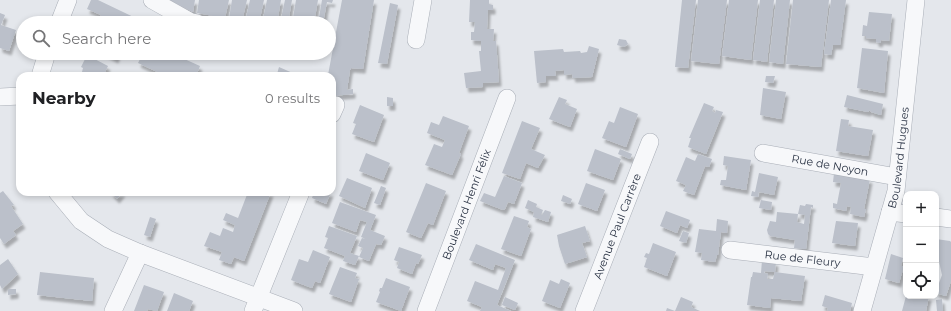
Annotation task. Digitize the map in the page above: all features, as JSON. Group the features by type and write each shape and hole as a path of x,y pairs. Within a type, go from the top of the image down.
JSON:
{"street":[{"path":"62,16 68,0"},
{"path":"152,0 180,16"},
{"path":"416,40 423,0"},
{"name":"Boulevard Hugues","path":"862,311 874,267 898,213 896,191 897,177 916,0"},
{"path":"41,72 45,60"},
{"path":"0,97 16,96"},
{"name":"Boulevard Henri Félix","path":"426,311 507,98"},
{"name":"Avenue Paul Carrère","path":"584,311 650,142"},
{"name":"Rue de Noyon","path":"763,153 897,177"},
{"path":"60,196 81,221 108,239 256,304 294,311"},
{"path":"256,304 299,196"},
{"path":"939,217 951,219"},
{"name":"Rue de Fleury","path":"730,250 874,267"},
{"path":"113,311 140,253"}],"building":[{"path":"91,0 98,0 131,16 101,16 87,9"},
{"path":"169,0 195,0 193,12"},
{"path":"199,0 229,0 225,16 214,16 197,13"},
{"path":"232,0 247,0 243,16 229,16"},
{"path":"250,0 264,0 261,16 246,16"},
{"path":"267,0 281,0 278,16 264,16"},
{"path":"285,0 292,0 289,16 282,16"},
{"path":"296,0 318,0 315,16 293,16"},
{"path":"322,0 333,0 332,3 327,2 324,16 319,16"},
{"path":"342,0 374,0 363,69 351,68 350,70 347,90 353,89 353,94 336,96 336,72 329,72 331,60 336,60 336,32"},
{"path":"470,0 489,0 489,4 493,5 493,10 488,10 487,29 494,29 493,41 496,41 499,82 483,83 483,87 466,88 464,73 481,71 479,51 481,51 481,41 471,40 471,32 474,32 475,22 469,22"},
{"path":"682,0 696,0 688,68 675,67"},
{"path":"698,0 727,0 719,64 691,61"},
{"path":"729,0 758,0 751,60 722,56"},
{"path":"760,0 774,0 767,62 753,60"},
{"path":"776,0 790,0 783,64 769,62"},
{"path":"793,0 829,0 821,67 786,64"},
{"path":"831,0 846,0 840,45 833,45 831,55 824,54"},
{"path":"390,3 398,5 387,64 378,63"},
{"path":"869,12 892,14 889,41 881,40 880,43 876,42 876,39 862,36 863,25 867,26"},
{"path":"0,13 5,15 1,25 16,30 9,51 0,48"},
{"path":"619,39 626,40 628,44 624,47 617,45"},
{"path":"589,46 599,49 592,77 573,78 572,74 564,75 564,70 555,71 556,76 546,76 546,82 537,83 534,51 563,49 564,52 580,51 581,53 587,52"},
{"path":"862,48 888,51 884,93 857,88"},
{"path":"84,60 97,60 108,66 105,72 82,72 83,68 81,67"},
{"path":"140,60 187,60 200,66 198,72 157,72 138,63"},
{"path":"279,67 290,72 278,72"},
{"path":"766,76 775,76 773,83 765,82"},
{"path":"763,88 786,92 781,119 760,115"},
{"path":"847,95 883,104 881,115 871,112 870,110 868,112 844,107"},
{"path":"387,97 393,98 393,106 387,106"},
{"path":"559,97 567,100 565,104 577,109 570,127 549,119"},
{"path":"704,103 714,107 712,111 715,113 716,110 723,112 706,154 688,147 691,138 689,138"},
{"path":"360,105 384,115 374,142 352,134 356,124 353,123"},
{"path":"620,107 638,114 626,147 602,138 609,121 614,123"},
{"path":"443,116 469,126 459,153 461,154 452,175 425,165 434,144 442,147 445,140 427,133 431,122 439,125"},
{"path":"841,119 849,120 848,126 873,130 868,156 836,151"},
{"path":"522,121 540,128 531,149 545,155 538,168 526,163 520,179 502,173"},
{"path":"595,149 621,159 613,180 587,171"},
{"path":"620,149 632,154 630,159 618,154"},
{"path":"366,153 390,163 383,180 359,171"},
{"path":"698,154 712,159 709,167 705,166 694,195 683,191 686,185 676,181 686,157 695,161"},
{"path":"724,156 751,160 746,190 720,185 721,180 726,180 728,166 723,165"},
{"path":"759,173 778,177 774,195 759,192 758,197 751,196 752,191 755,192"},
{"path":"834,173 870,179 864,209 866,209 864,217 850,214 851,207 847,206 846,211 833,208 833,203 837,204 841,183 833,182"},
{"path":"504,176 522,183 514,204 508,202 503,210 480,201 484,193 495,197"},
{"path":"347,178 372,188 365,208 339,196"},
{"path":"426,183 446,191 433,225 428,223 421,238 406,232"},
{"path":"586,183 605,190 597,211 578,204"},
{"path":"381,186 386,188 380,205 374,203"},
{"path":"3,191 14,205 11,206 23,224 13,231 16,235 4,244 0,238 0,193"},
{"path":"563,195 572,199 570,204 561,201"},
{"path":"246,196 269,196 244,261 234,257 231,264 219,260 222,252 204,246 210,232 220,236 223,228 233,232 235,225 223,220 226,213 238,218"},
{"path":"313,196 329,196 326,204 312,198"},
{"path":"528,200 537,204 536,207 543,210 541,215 545,210 551,212 548,222 533,217 534,212 525,208"},
{"path":"761,200 772,202 771,210 759,208"},
{"path":"340,202 376,215 370,230 385,236 381,245 376,244 369,261 359,257 363,248 358,246 362,238 366,239 361,237 367,222 360,220 356,232 332,223"},
{"path":"806,204 813,205 813,208 811,207 806,249 794,248 795,240 770,236 768,234 767,230 770,221 776,222 777,212 798,214 800,205 805,206","holes":["798,214 805,215 804,224 797,222"]},
{"path":"666,211 690,220 687,228 680,225 677,233 660,226"},
{"path":"514,216 529,221 527,227 531,229 521,256 501,249"},
{"path":"150,217 156,219 150,237 144,235"},
{"path":"717,219 728,221 727,233 721,232 718,255 715,262 701,260 702,253 695,252 699,229 716,231"},
{"path":"836,221 858,223 855,246 832,243"},
{"path":"329,226 357,236 350,253 359,256 355,265 343,261 345,256 324,248 328,238 325,237"},
{"path":"585,226 590,241 582,243 587,257 565,264 557,235"},
{"path":"683,231 689,233 686,243 679,241"},
{"path":"939,239 951,242 951,281 946,296 939,294 939,283 942,275 939,262"},
{"path":"653,243 676,252 667,276 644,267 647,258 644,257 646,253 649,254"},
{"path":"476,244 515,260 497,305 511,311 480,311 482,307 467,301 475,281 498,290 506,268 495,264 493,270 469,260"},
{"path":"399,247 422,255 418,264 416,263 412,274 397,268 399,262 394,260"},
{"path":"313,250 330,257 320,283 315,281 312,288 291,280 299,259 308,262"},
{"path":"891,254 903,258 901,266 903,266 903,269 899,283 885,279"},
{"path":"8,259 18,274 2,289 0,285 0,265"},
{"path":"762,260 776,262 775,272 805,276 801,301 771,298 770,308 747,305 751,277 753,272 761,273","holes":["765,271 775,272 773,279 767,279 768,274 764,273"]},
{"path":"340,267 357,273 355,278 359,279 351,302 329,294"},
{"path":"40,272 94,278 92,301 37,295"},
{"path":"386,278 410,287 401,311 376,302 380,288 382,288"},
{"path":"561,279 570,283 560,308 542,301 550,280 559,284"},
{"path":"144,285 164,292 157,311 148,309 147,311 134,311"},
{"path":"8,289 16,289 16,294 8,295"},
{"path":"174,293 193,301 189,311 167,311"},
{"path":"825,295 852,303 850,311 827,311 828,308 822,306"},
{"path":"505,297 518,303 515,310 502,305"},
{"path":"681,297 693,302 691,307 700,311 675,311"},
{"path":"905,299 928,299 926,311 902,311"},
{"path":"942,299 943,311 937,311 936,300"},
{"path":"667,308 675,311 666,311"}]}
